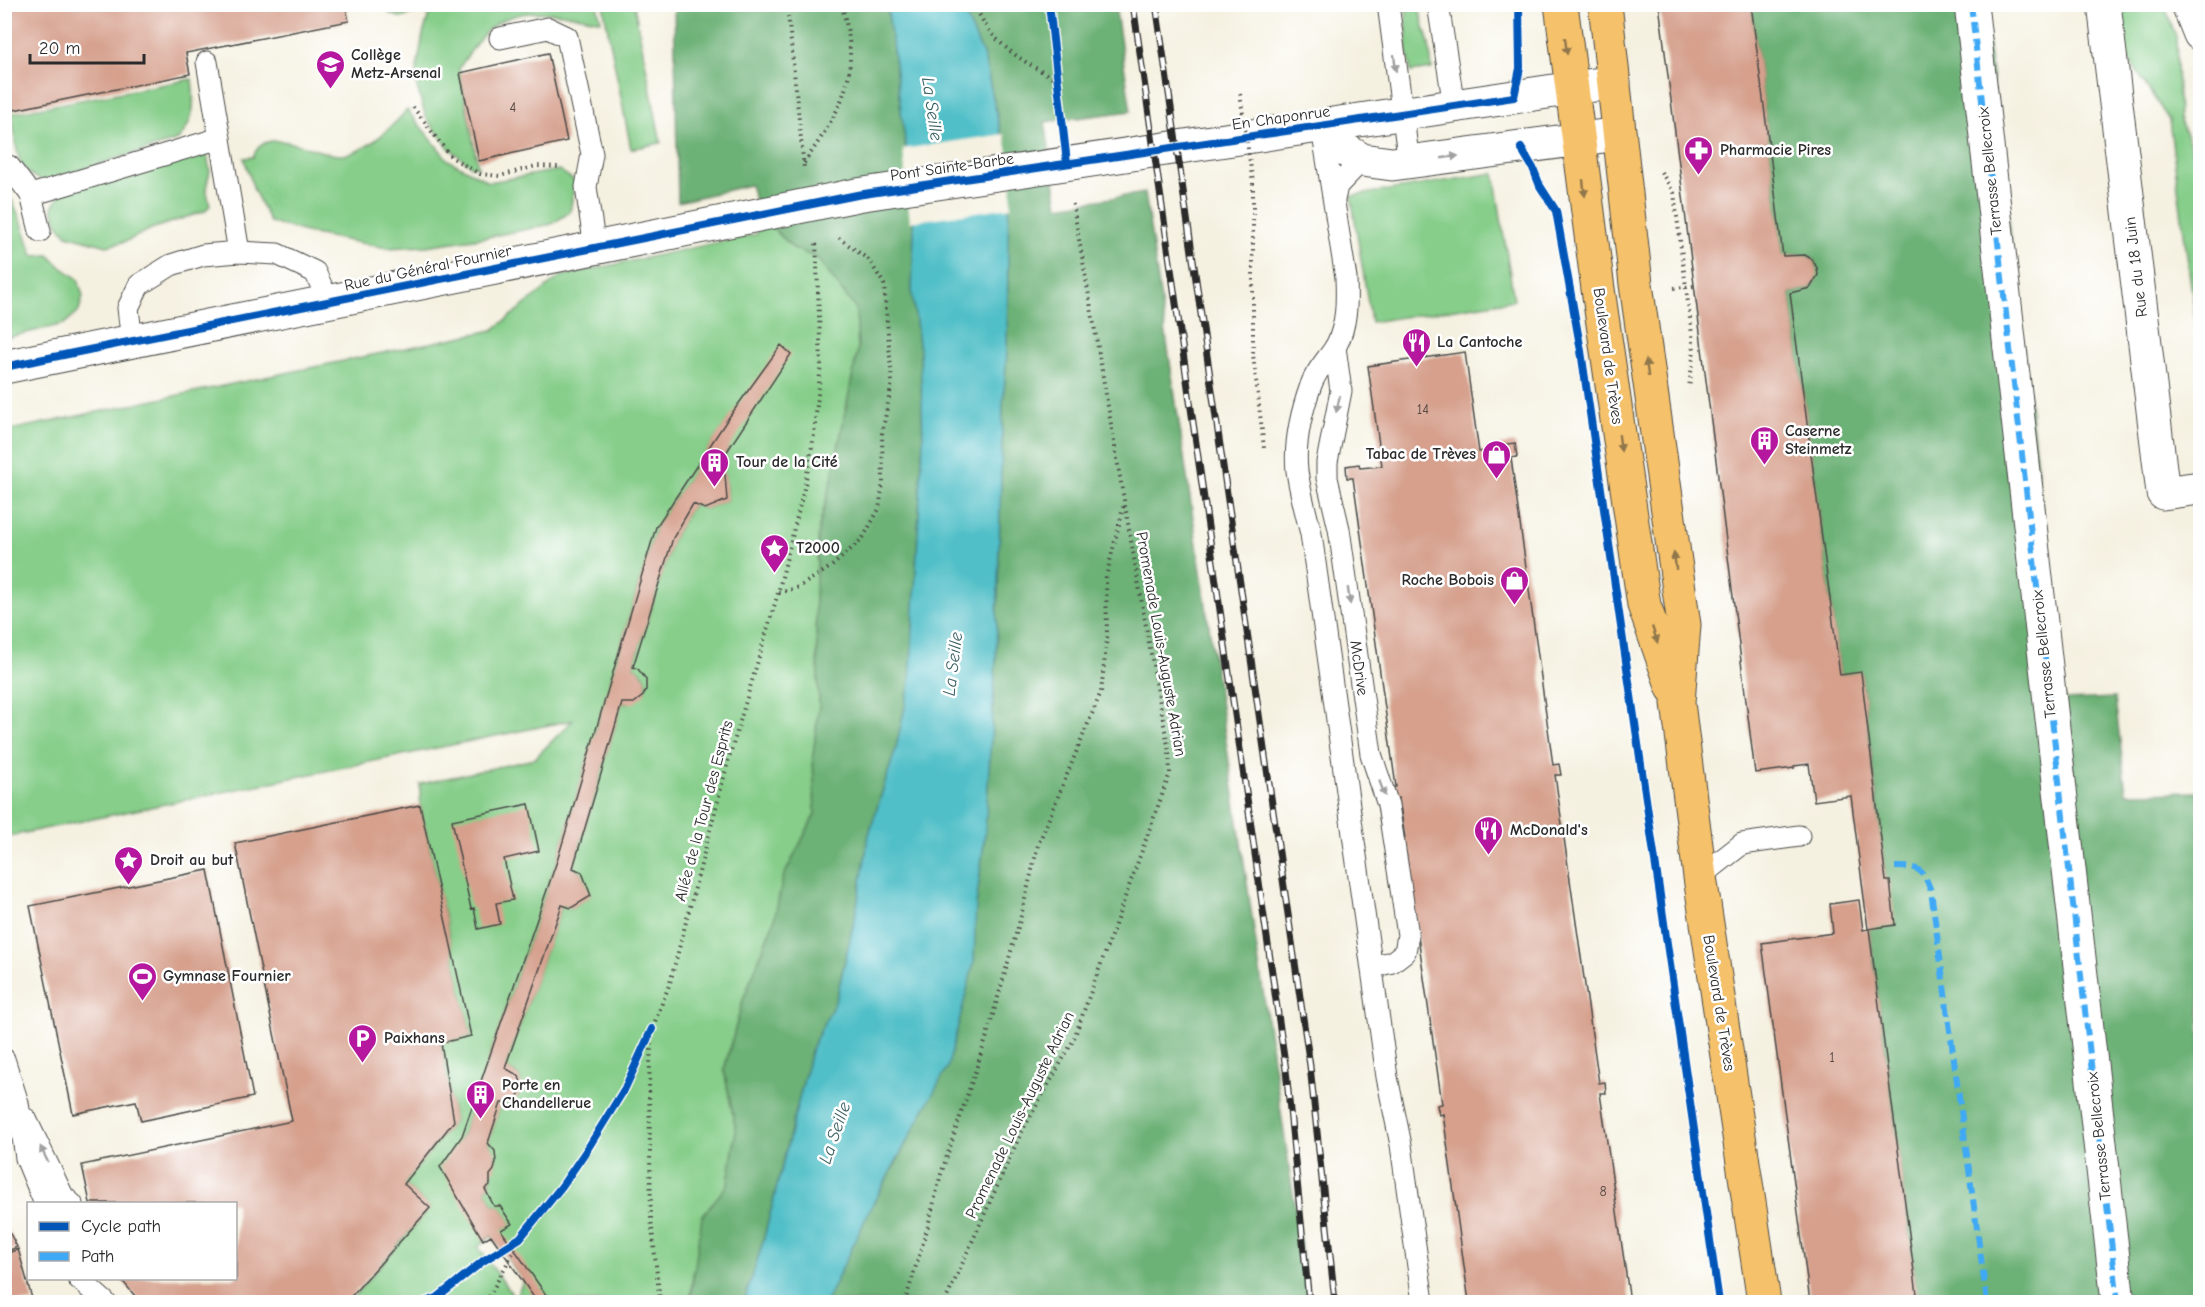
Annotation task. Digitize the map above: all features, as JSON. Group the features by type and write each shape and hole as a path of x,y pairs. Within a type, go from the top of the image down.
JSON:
{"main road":[{"name":"Boulevard de Trèves","path":"1561,4 1598,289 1644,605 1678,703"},
{"name":"Boulevard de Trèves","path":"1605,4 1636,284 1684,625 1678,703 1700,877 1764,1302"}],"street":[{"name":"Terrasse Bellecroix","path":"1971,4 2118,1302"},
{"name":"Rue du 18 Juin","path":"2104,4 2163,493 2200,488"},
{"path":"2188,4 2200,34"},
{"name":"En Chaponrue","path":"1060,164 1614,82"},
{"name":"En Chaponrue","path":"1321,126 1342,148 1362,160 1392,164 1619,134"},
{"name":"Pont Sainte-Barbe","path":"857,195 1060,164"},
{"name":"Rue du Général Fournier","path":"4,367 857,195"}],"lane":[{"path":"1388,4 1409,162"},
{"path":"1438,4 1454,106"},
{"path":"500,38 548,28 567,37 592,154 586,187 595,248"},
{"path":"207,62 238,252"},
{"path":"1321,126 1346,279 1347,304 1335,346 1311,384 1300,429 1297,469 1311,534 1387,1077 1401,1144 1423,1302"},
{"path":"31,195 219,138"},
{"path":"1334,200 1337,186 1362,160"},
{"path":"4,165 9,166 31,195 40,231"},
{"path":"132,342 128,308 139,285 171,265 202,255 238,252 278,254 315,272 329,302"},
{"name":"McDrive","path":"1335,346 1341,391 1327,462 1327,478 1339,529 1371,754 1388,806 1408,935 1405,952 1392,962 1372,967"},
{"path":"1700,877 1742,844 1799,836"},
{"path":"4,1059 18,1103 63,1196 71,1202"},
{"path":"18,1103 26,1158 45,1202"},
{"path":"80,1280 105,1302"}],"path":[{"path":"787,4 804,163 845,96 851,71 847,21 842,4"},
{"path":"974,4 988,29 1008,49 1028,64 1056,79"},
{"path":"1240,94 1253,183 1253,354 1265,457"},
{"path":"413,107 451,157 480,174 500,176 536,166 590,166"},
{"path":"1658,166 1674,193 1694,350 1689,393"},
{"path":"778,593 799,587 832,566 863,538 879,508 883,483 882,434 892,382 884,284 869,260 840,238"},
{"path":"1669,288 1694,286"},
{"path":"905,1302 928,1227 941,1174 986,1039 1020,920 1038,844 1101,692 1107,637 1106,577 1125,502"},
{"path":"486,1302 520,1238 562,1186 588,1148 624,1088 652,1029"},
{"path":"425,1302 437,1298 483,1260 520,1238"}],"green space":[{"path":"386,4 414,5 411,14 402,18 390,14"},
{"path":"432,5 597,5 601,21 540,12 509,17 484,34 459,68 478,167 471,166 449,148 426,118 415,80 423,34"},
{"path":"603,5 634,5 661,143 631,149"},
{"path":"674,5 887,5 905,140 914,231 912,294 920,350 923,439 910,684 896,748 869,834 856,912 836,1000 812,1047 763,1242 744,1302 690,1302 702,1216 728,1184 736,1130 724,1070 743,1000 774,921 783,878 815,814 813,756 819,705 815,597 819,527 833,475 858,348 856,309 817,258 793,248 759,214 750,185 678,202"},
{"path":"961,5 1115,5 1131,111 1045,122 1058,206 1145,193 1309,1302 826,1302 870,1209 899,1158 919,1116 976,906 985,833 996,660 1003,404 1007,352 1009,170 984,57"},
{"path":"1406,5 1418,5 1429,44 1432,69 1411,72 1407,47"},
{"path":"1751,5 1984,5 2064,700 2115,698 2126,793 2200,792 2200,1302 1918,1302 1869,928 1886,881 1861,673 1840,675 1790,293 1810,288 1817,269 1810,257 1799,254 1783,256"},
{"path":"2120,5 2164,5 2176,36 2179,118 2200,169 2200,354 2169,120 2125,54"},
{"path":"192,79 191,119 178,140 43,181 26,170 21,162 12,113"},
{"path":"407,110 448,160 489,182 559,170 575,181 570,212 552,224 488,237 426,246 387,248 313,234 270,222 254,190 244,158 253,157 260,146 269,142 281,141 333,154 352,153 378,138"},
{"path":"197,149 207,155 210,171 206,188 210,205 205,211 151,229 127,241 107,246 67,235 57,223 52,207 61,194"},
{"path":"1494,173 1514,300 1371,322 1351,196"},
{"path":"4,184 21,220 33,256 49,255 78,279 83,296 79,311 64,324 9,337 4,317"},
{"path":"759,214 793,248 817,258 856,309 858,348 833,475 819,527 815,597 819,705 813,756 815,814 783,878 774,921 743,1000 724,1070 736,1130 728,1184 693,1274 690,1302 349,1302 430,1208 404,1184 454,1121 441,1043 471,1036 420,805 420,784 534,759 573,720 5,837 5,431 493,330 561,276 757,234","holes":["727,421 728,451 716,468 725,475 727,500 705,509 693,504 673,538 633,667 645,677 646,689 638,699 622,703 573,868 582,872 590,896 571,908 562,905 505,1068 519,1076 521,1087 515,1099 501,1103 488,1143 496,1159 490,1185 485,1189 494,1206 500,1206 511,1224 484,1240 452,1152 462,1136 558,858 656,527","492,1236 523,1282 515,1298 478,1247"]}],"water":[{"name":"La Seille","path":"887,5 961,5 984,57 1009,170 1007,352 1003,404 996,660 985,833 976,906 974,962 948,1066 870,1209 826,1302 744,1302 763,1242 812,1047 836,1000 856,912 869,834 896,748 910,684 923,439 920,350 912,294 914,231 905,140"}],"pier":[{"path":"1004,134 1012,170 1011,207 910,222 903,149"}],"building":[{"path":"4,4 345,4 349,21 186,53 190,74 4,112"},
{"name":"Caserne Steinmetz","path":"1659,4 1751,4 1783,256 1805,255 1812,259 1817,268 1818,275 1810,288 1790,293 1840,675 1861,672 1886,881 1890,881 1895,925 1868,929 1851,796 1814,801 1809,764 1755,773"},
{"path":"548,53 567,141 479,161 460,73"},
{"path":"781,345 791,354 716,468 725,475 727,500 705,509 693,504 673,538 633,667 638,669 646,679 646,690 643,696 634,703 622,703 573,868 582,872 591,896 571,908 562,905 505,1068 519,1076 522,1087 517,1098 501,1103 488,1143 495,1151 496,1162 490,1175 490,1185 485,1189 494,1206 500,1206 512,1224 501,1230 551,1302 537,1302 491,1235 483,1240 440,1167 462,1136 558,858 656,527 727,420"},
{"path":"1465,352 1479,452 1501,449 1500,445 1515,443 1517,457 1511,458 1553,765 1559,764 1561,775 1555,775 1599,1083 1605,1082 1606,1093 1600,1093 1630,1302 1469,1302 1443,1114 1439,1115 1437,1105 1442,1104 1406,852 1403,853 1401,839 1405,838 1399,798 1393,799 1392,788 1396,787 1353,478 1347,478 1346,466 1359,464 1360,468 1382,466 1368,366"},
{"path":"529,804 539,851 504,859 513,900 496,903 500,924 478,929 474,908 471,909 452,820"},
{"name":"Paixhans","path":"420,805 471,1036 441,1043 454,1121 404,1184 430,1208 346,1302 140,1302 122,1280 237,1280 237,1202 90,1202 82,1165 292,1121 235,843"},
{"name":"Gymnase Fournier","path":"208,870 253,1097 141,1121 136,1101 73,1114 30,906"},
{"path":"1859,900 1863,930 1869,929 1918,1302 1810,1302 1762,943 1833,933 1830,904"},
{"path":"4,1222 17,1247 4,1253"},
{"path":"18,1249 33,1302 6,1302 4,1298 4,1255"}],"railway":[{"path":"1133,4 1286,1070 1309,1302"},
{"path":"1156,4 1310,1066 1335,1302"}],"marked path":[{"path":"1971,4 2118,1302"},
{"path":"1895,867 1919,870 1931,891 1987,1302"}],"cycle path":[{"path":"1049,4 1067,163"},
{"path":"4,367 857,195 1514,97 1520,68 1519,4"},
{"path":"1521,148 1540,186 1556,211 1581,351 1719,1302"},
{"path":"425,1302 437,1298 483,1261 520,1238 562,1186 588,1148 625,1088 652,1029"}],"place":[{"name":"Collège Metz-Arsenal","path":"330,90"},
{"name":"Pharmacie Pires","path":"1699,176"},
{"name":"La Cantoche","path":"1416,368"},
{"name":"Caserne Steinmetz","path":"1764,466"},
{"name":"Tabac de Trèves","path":"1497,480"},
{"name":"Tour de la Cité","path":"715,488"},
{"name":"T2000","path":"775,574"},
{"name":"Roche Bobois","path":"1515,606"},
{"name":"McDonald's","path":"1489,856"},
{"name":"Droit au but","path":"129,886"},
{"name":"Gymnase Fournier","path":"142,1002"},
{"name":"Paixhans","path":"363,1064"},
{"name":"Porte en Chandellerue","path":"481,1120"}]}
